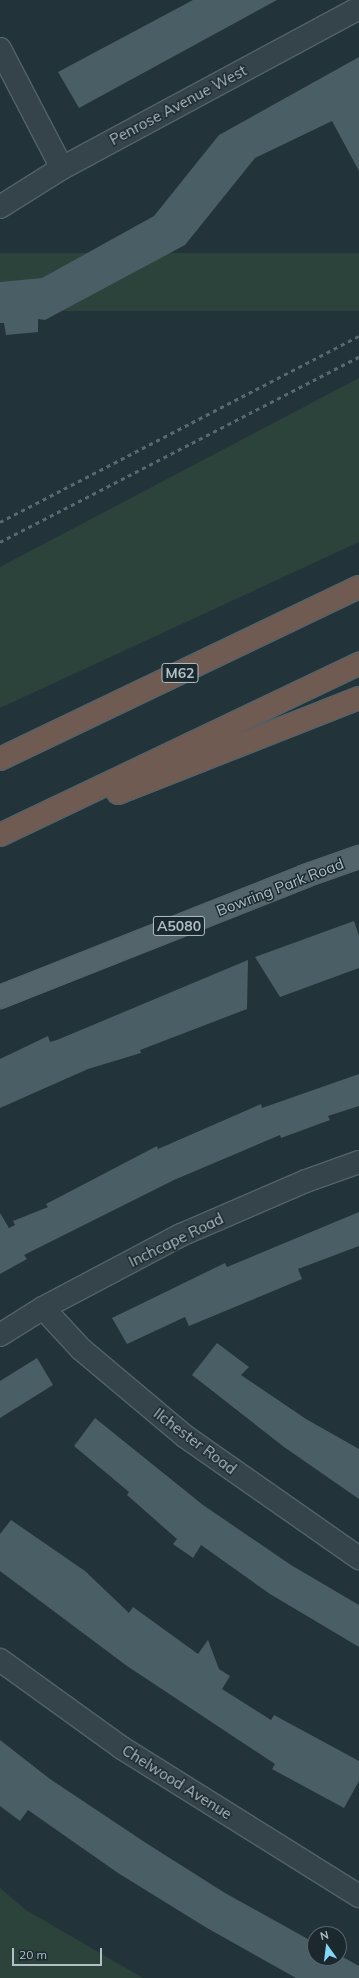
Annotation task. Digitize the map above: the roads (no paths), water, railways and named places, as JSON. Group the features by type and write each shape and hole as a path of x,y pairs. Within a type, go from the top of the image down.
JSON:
{"highway":[{"name":"M62","path":"0,759 359,587"},
{"path":"0,835 359,664"},
{"path":"0,840 359,698"}],"main road":[{"name":"Bowring Park Road","path":"0,997 305,876 359,858"}],"street":[{"name":"Penrose Avenue West","path":"0,207 62,168 359,8"},
{"path":"0,49 62,168"},
{"name":"Inchcape Road","path":"0,1335 43,1308 181,1236 306,1181 359,1162"},
{"name":"Ilchester Road","path":"43,1308 81,1349 186,1437 359,1558"},
{"name":"Chelwood Avenue","path":"0,1660 122,1748 359,1896"}],"railway":[{"path":"0,522 359,336"},
{"path":"0,542 359,357"}]}
